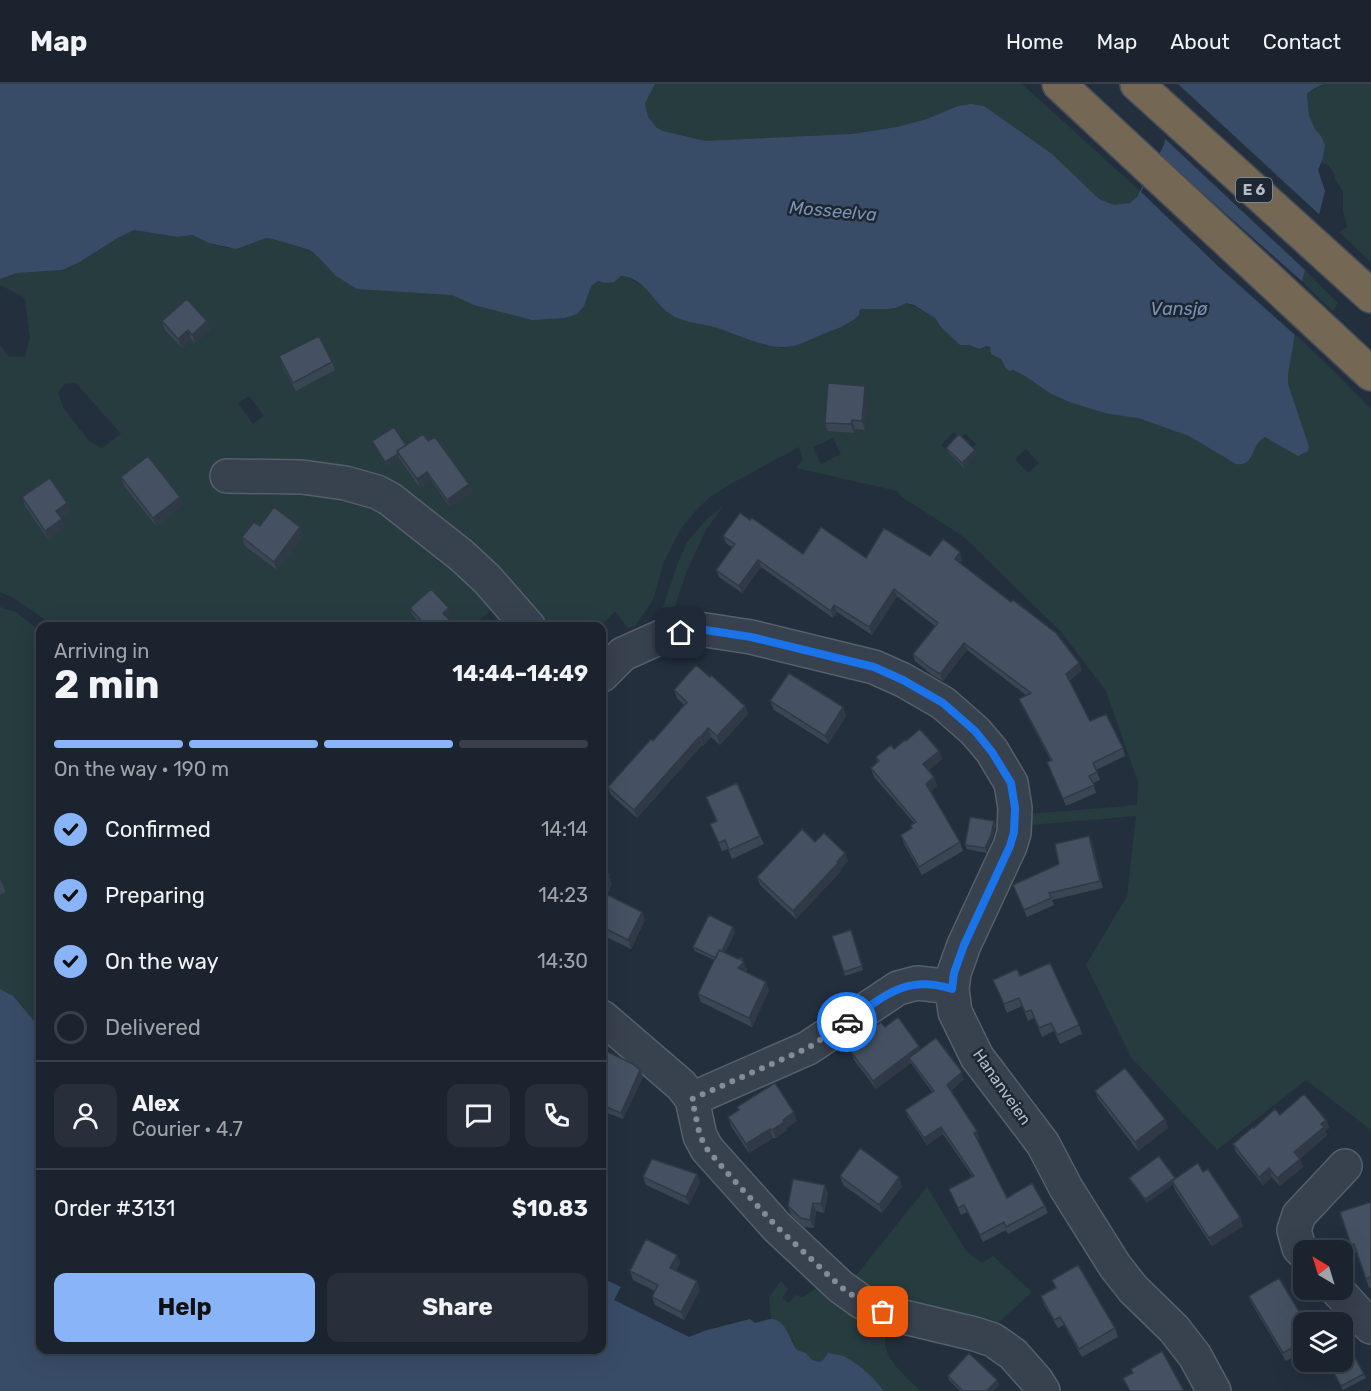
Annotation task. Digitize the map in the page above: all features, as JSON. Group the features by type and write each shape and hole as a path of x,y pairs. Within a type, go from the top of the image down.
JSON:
{"highway":[{"path":"1059,84 1371,374"},
{"name":"E 6","path":"1137,84 1371,296"}],"street":[{"path":"227,477 302,477 345,483 377,492 390,499 461,555 487,579 525,622"},
{"name":"Hananveien","path":"606,671 623,654 663,636 699,629 751,637 874,667 903,680 943,703 975,731 992,752 1011,783 1015,808 1014,832 1010,846 964,945 954,973 952,989 955,1012 977,1057 1042,1144 1066,1188 1116,1266 1133,1289 1174,1329 1195,1356 1214,1391"},
{"path":"692,1099 808,1048 898,988 917,983 952,989"},
{"path":"606,1020 681,1085 692,1099 700,1136 707,1149 777,1227 841,1287 862,1302 883,1312 993,1340 1013,1353 1043,1391"},
{"path":"1297,1240 1294,1230 1299,1215 1344,1166"},
{"path":"1346,1300 1371,1327"}],"green space":[{"path":"435,84 1022,84 1141,192 1114,240"},
{"path":"1323,84 1371,84 1371,262 1339,232 1347,227 1343,212 1343,192 1328,165 1321,162 1320,165 1316,130 1309,115 1307,94"},
{"path":"134,230 178,237 192,235 228,248 266,238 273,239 310,250 336,275 591,285 598,281 613,281 621,276 628,277 649,290 669,314 783,348 850,323 861,309 889,309 906,303 927,312 941,327 969,345 979,349 989,347 1005,367 1025,376 1051,394 1080,405 1287,329 1295,334 1371,409 1371,1130 1306,1080 1217,1150 1131,1057 1086,965 1127,896 1136,816 1031,825 1031,814 1137,805 1138,782 1106,691 1062,633 964,537 902,497 897,491 796,468 803,459 799,447 729,485 697,509 680,530 663,564 653,600 635,626 628,628 615,611 605,622 536,622 370,498 514,622 499,622 491,611 477,622 432,622 413,616 418,622 48,622 21,603 0,592 0,345 9,357 25,357 30,337 25,298 0,285 0,279 17,273 62,270","holes":["76,383 121,434 102,448 89,441 64,409 58,393 65,384","868,394 865,429 855,429 854,433 845,432","249,396 264,416 253,424 238,403","954,432 961,438 965,434 976,444 964,467 941,445","833,438 841,454 821,464 813,447","1026,449 1039,463 1028,473 1015,459","406,460 472,493 450,508 431,480 420,487","257,531 277,570 245,546"]},
{"path":"1305,270 1338,303 1333,311 1302,282"},
{"path":"724,505 706,530 686,573 670,621 650,628 664,604 687,542 707,519"},
{"path":"0,607 16,612 36,628 36,1075 0,1050 0,895 6,892 0,882"},
{"path":"927,1187 966,1251 982,1263 993,1256 1032,1292 995,1326 898,1310 851,1282"},
{"path":"781,1281 788,1289 782,1298 789,1303 796,1295 803,1297 820,1286 894,1324 886,1337 887,1351 896,1367 921,1391 840,1391 806,1353 797,1350 787,1330 780,1323 701,1339 704,1331 750,1319 755,1323 771,1319 769,1297"}],"water":[{"name":"Vansjø","path":"0,84 655,84 645,103 648,117 657,128 705,141 852,134 897,127 927,119 958,106 971,104 984,106 1052,154 1099,199 1114,205 1130,203 1137,197 1164,145 1156,84 1323,84 1307,94 1309,115 1325,145 1318,170 1325,191 1302,282 1288,374 1288,384 1309,447 1308,451 1298,456 1265,437 1260,440 1247,462 1236,464 1189,436 1138,418 1109,414 1072,403 1051,394 1025,376 1013,370 1009,371 1001,359 991,354 990,347 979,349 969,345 960,345 935,318 914,305 906,303 889,309 861,309 859,315 842,326 799,344 776,347 675,317 629,277 621,276 614,282 598,281 591,286 584,306 577,314 565,318 532,320 474,305 452,295 357,289 336,276 310,250 273,239 266,238 236,249 209,243 192,235 178,237 134,230 62,270 17,273 0,279"},
{"path":"0,989 13,996 36,1023 36,1354 606,1354 606,1280 621,1287 614,1300 689,1337 750,1319 755,1323 770,1319 780,1322 797,1350 819,1362 828,1353 843,1356 865,1371 883,1391 0,1391"}],"pier":[{"path":"1153,84 1178,84 1321,216 1307,272 1162,136"},
{"path":"1160,155 1305,284 1297,337 1220,268 1141,192"}],"building":[{"path":"187,299 207,321 192,335 188,330 178,339 162,321"},
{"path":"319,336 332,362 293,383 279,356"},
{"path":"828,383 865,386 862,421 852,420 851,424 825,423"},
{"path":"394,427 406,445 397,451 398,454 385,462 372,441"},
{"path":"423,434 428,441 435,437 469,484 447,500 427,472 417,479 397,451"},
{"path":"959,434 975,450 962,463 946,448"},
{"path":"148,456 180,497 153,518 121,477"},
{"path":"50,478 67,503 56,511 62,519 45,531 22,497"},
{"path":"274,507 300,527 274,562 242,537 254,522 260,526"},
{"path":"740,513 750,520 752,518 803,554 821,527 866,558 884,528 930,556 943,539 960,552 955,559 1056,633 1079,663 1066,674 1090,721 1106,714 1123,748 1093,763 1097,772 1089,776 1094,785 1063,799 1047,762 1052,760 1019,699 1031,693 964,643 940,674 930,668 913,654 938,623 894,589 869,627 834,605 831,611 758,560 739,586 716,570 735,544 723,536"},
{"path":"431,589 449,608 443,613 451,622 423,622 410,608"},
{"path":"696,665 710,677 711,675 745,706 717,736 708,728 634,810 608,787 687,702 674,690"},
{"path":"789,673 843,707 825,736 770,701"},
{"path":"920,729 939,751 923,764 934,777 926,784 960,842 919,867 901,835 912,828 911,825 916,822 871,768 879,761 876,757 891,745 894,749"},
{"path":"737,783 760,836 729,850 725,840 719,843 710,824 717,821 706,797"},
{"path":"970,817 994,821 985,848 965,845"},
{"path":"802,829 815,842 824,833 845,853 793,911 757,877"},
{"path":"1089,836 1100,881 1049,893 1051,898 1024,910 1013,885 1059,864 1055,844"},
{"path":"606,894 642,912 628,940 606,929"},
{"path":"709,915 733,927 722,951 719,950 716,958 693,947"},
{"path":"851,930 862,966 844,972 832,936"},
{"path":"719,950 738,959 742,958 744,962 738,968 766,982 749,1018 698,994"},
{"path":"1050,963 1079,1025 1057,1035 1051,1023 1039,1028 1031,1010 1025,1012 1019,998 1004,1004 993,980 1017,969 1020,976"},
{"path":"898,1017 919,1046 873,1081 851,1052 868,1039 865,1034 881,1022 885,1027"},
{"path":"936,1038 962,1072 947,1085 977,1131 974,1133 1007,1198 1032,1183 1045,1206 1006,1227 1004,1222 980,1235 964,1205 958,1208 949,1189 974,1176 941,1127 924,1138 905,1110 934,1091 909,1058"},
{"path":"606,1051 633,1064 640,1070 621,1113 606,1107"},
{"path":"1125,1068 1165,1119 1135,1142 1095,1091"},
{"path":"775,1083 794,1112 772,1130 770,1129 746,1144 728,1117 739,1110 737,1107"},
{"path":"1304,1094 1326,1120 1321,1124 1324,1127 1294,1152 1300,1159 1277,1178 1269,1168 1259,1177 1233,1144 1275,1109 1280,1115"},
{"path":"860,1148 899,1177 879,1205 840,1176"},
{"path":"1159,1156 1175,1178 1145,1199 1129,1178"},
{"path":"652,1159 697,1174 686,1197 643,1177"},
{"path":"1198,1163 1203,1172 1208,1169 1240,1217 1209,1238 1172,1181"},
{"path":"793,1179 825,1185 821,1204 813,1203 810,1220 801,1218 788,1206"},
{"path":"1371,1202 1371,1277 1366,1279 1353,1240 1349,1240 1340,1212"},
{"path":"646,1239 677,1255 670,1268 697,1281 681,1312 652,1297 658,1285 630,1271"},
{"path":"1078,1265 1115,1328 1079,1349 1060,1317 1054,1320 1041,1296 1056,1288 1052,1280"},
{"path":"1279,1278 1299,1312 1293,1312 1293,1347 1283,1353 1249,1296"},
{"path":"1162,1351 1184,1391 1130,1391 1123,1378 1133,1373 1131,1369"},
{"path":"969,1353 997,1380 987,1391 963,1391 948,1376"},
{"path":"1353,1354 1364,1374 1341,1386 1333,1372 1353,1372"}],"way so far":[{"path":"847,1022 808,1048 692,1099 700,1136 707,1149 730,1176 777,1227 841,1287 862,1302 883,1312"}],"route":[{"path":"681,633 699,629 751,637 874,667 903,680 943,703 975,731 992,752 1011,783 1015,808 1014,832 1010,846 964,945 954,973 952,989 917,983 898,988 847,1022"}],"water label":[{"name":"Mosseelva","path":"833,211"}]}
